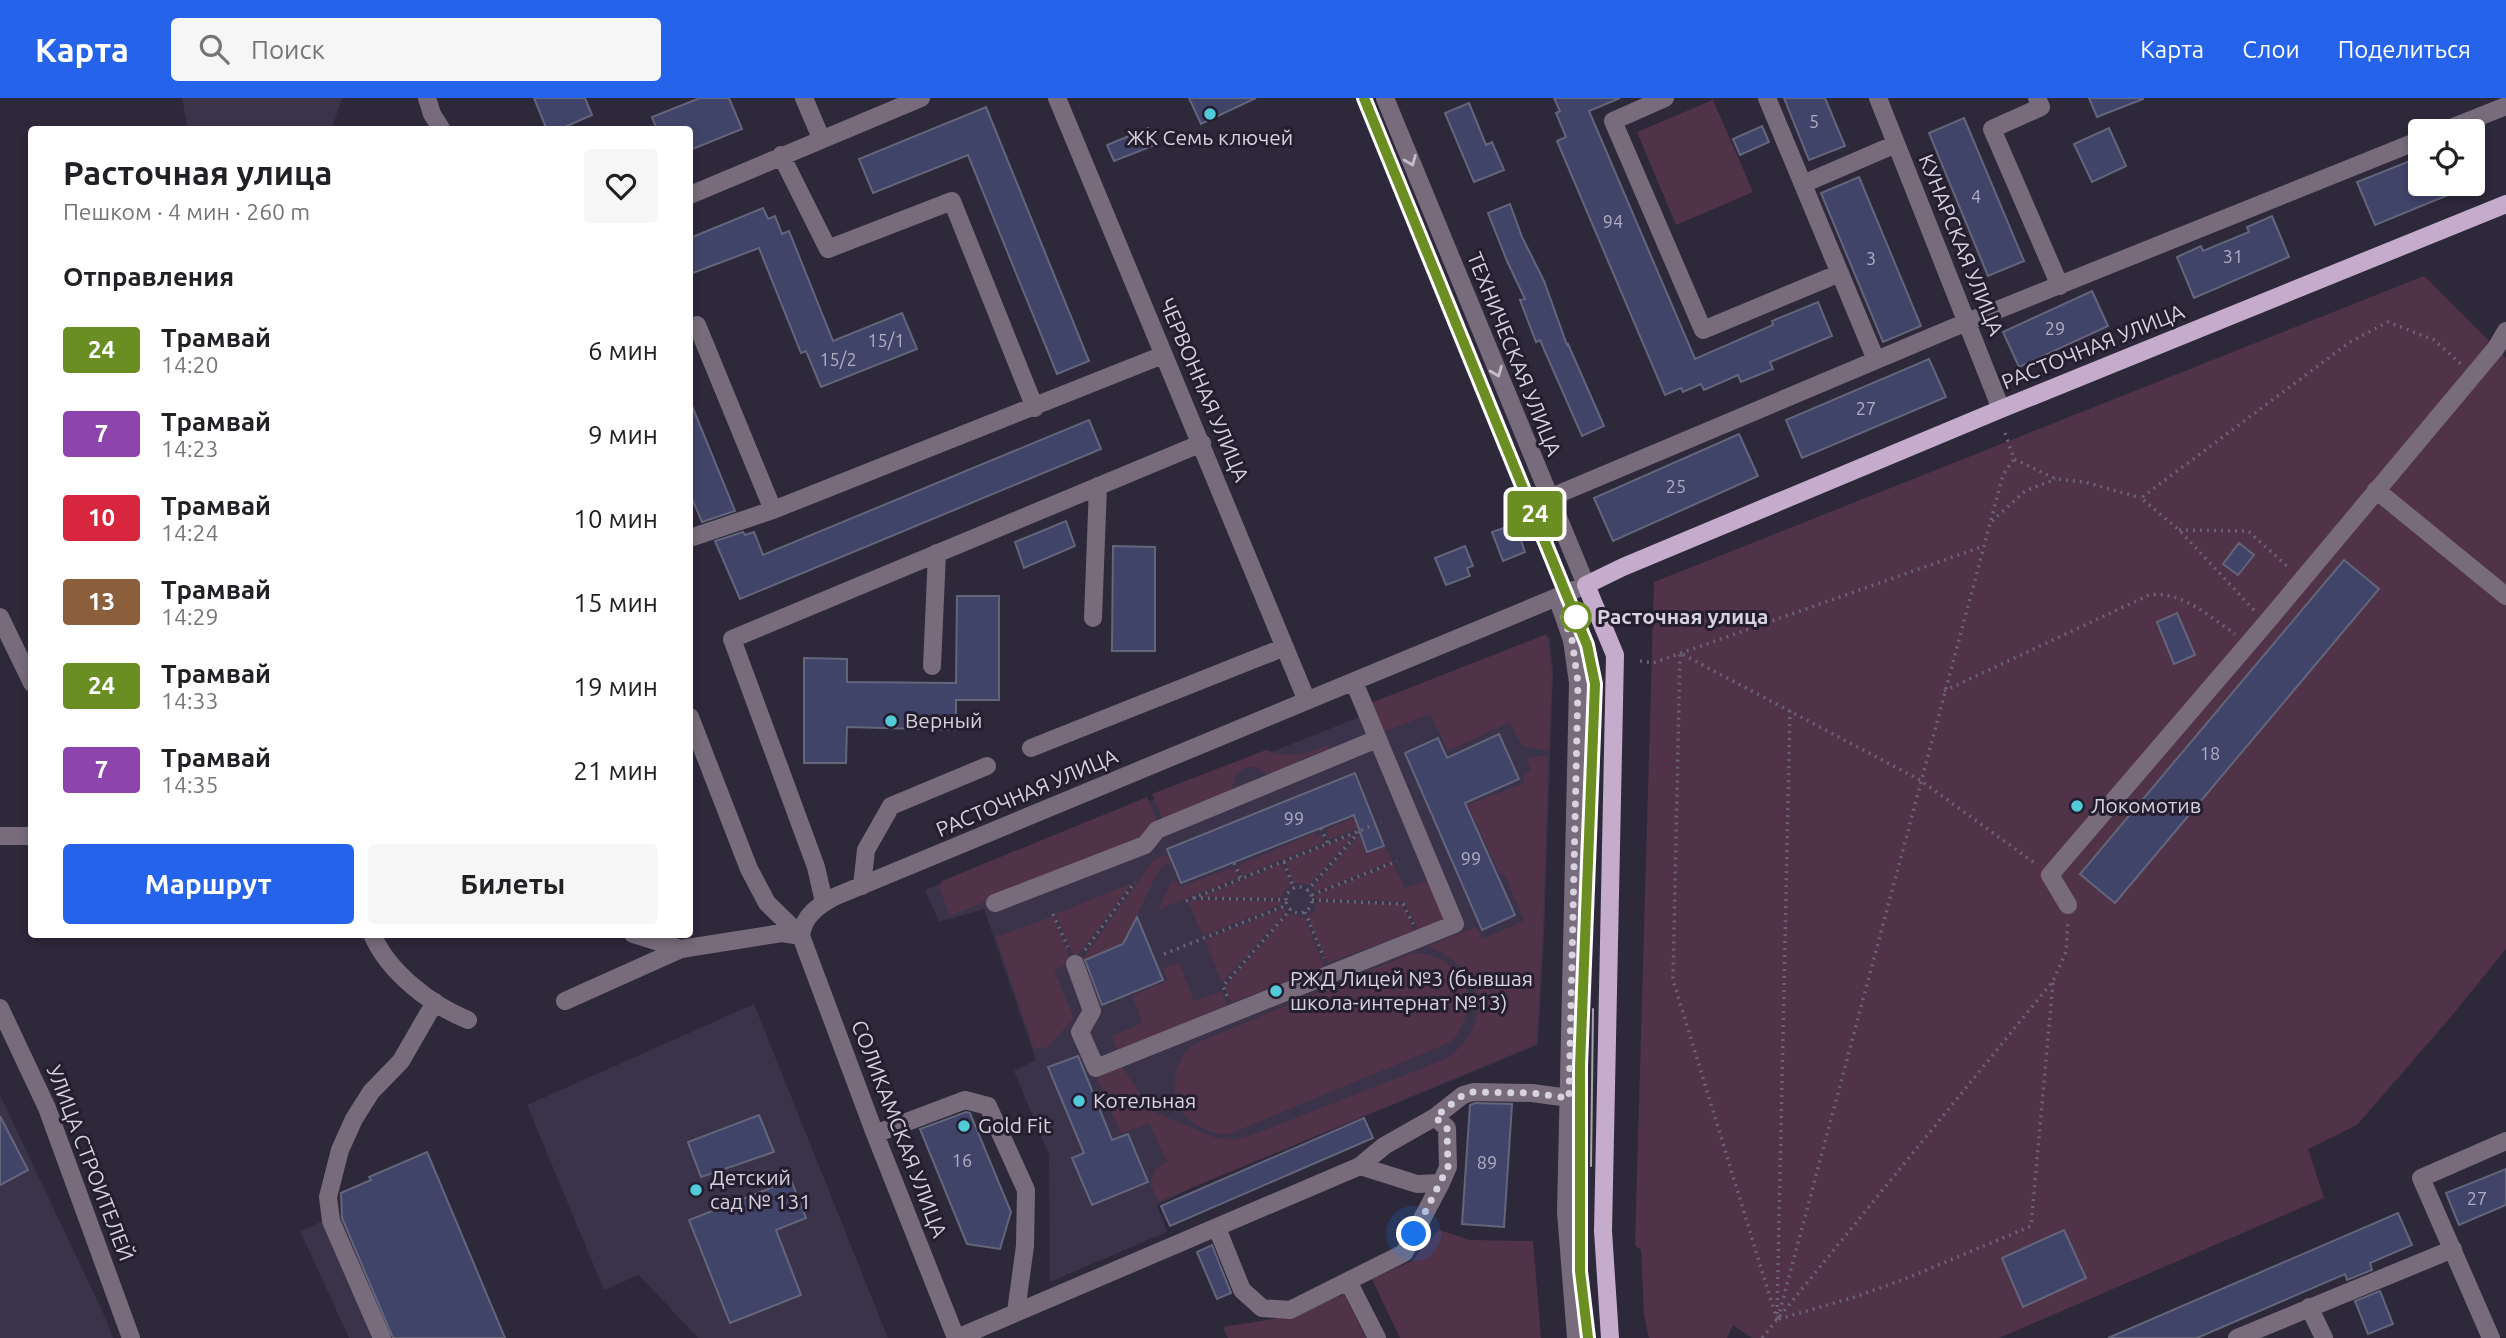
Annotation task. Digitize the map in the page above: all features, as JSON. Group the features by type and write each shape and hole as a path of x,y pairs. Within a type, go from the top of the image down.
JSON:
{"main road":[{"name":"РАСТОЧНАЯ УЛИЦА","path":"1586,584 1623,566 2001,409 2506,204"},
{"name":"ТЕХНИЧЕСКАЯ УЛИЦА","path":"1586,584 1615,655 1603,1231 1610,1338"}],"street":[{"path":"427,98 440,126"},
{"path":"804,98 821,138"},
{"path":"693,194 921,98"},
{"name":"ЧЕРВОННАЯ УЛИЦА","path":"1057,98 1307,701"},
{"name":"ТЕХНИЧЕСКАЯ УЛИЦА","path":"1385,98 1586,584"},
{"path":"1665,98 1613,121 1703,330 1840,273"},
{"path":"1767,98 1877,360"},
{"name":"КУНАРСКАЯ УЛИЦА","path":"1878,98 2001,409"},
{"path":"2037,98 2040,107 1992,129 2060,286"},
{"path":"2471,119 2497,108"},
{"path":"1803,184 1896,144"},
{"path":"1549,498 1967,323 2408,146"},
{"path":"781,155 828,249 952,201 1035,408"},
{"path":"697,325 773,510"},
{"path":"2068,905 2050,875 2266,623 2506,331"},
{"path":"693,537 773,510 1163,355"},
{"path":"824,902 816,867 732,639 1202,443"},
{"path":"1093,618 1098,486"},
{"path":"2376,490 2506,596"},
{"path":"932,666 937,553"},
{"name":"РАСТОЧНАЯ УЛИЦА","path":"802,936 802,926 810,914 824,902 1586,584"},
{"path":"1557,597 1572,640 1578,683 1566,1212 1576,1338"},
{"path":"0,617 28,675"},
{"path":"1031,748 1285,647"},
{"path":"1075,964 1092,1010 1080,1032 1096,1068 1455,924 1354,681"},
{"name":"СОЛИКАМСКАЯ УЛИЦА","path":"693,725 749,869 767,903 802,936 875,1134 956,1338"},
{"path":"995,903 1145,845 1157,830 1377,739"},
{"path":"863,886 866,850 891,806 987,766"},
{"path":"0,836 28,836"},
{"path":"565,1001 681,949 782,933 802,936"},
{"path":"374,938 385,959 435,1002 468,1020"},
{"path":"646,938 681,949"},
{"path":"382,1338 331,1221 328,1197 340,1150 354,1119 371,1091 401,1061 435,1002"},
{"name":"УЛИЦА СТРОИТЕЛЕЙ","path":"0,1008 47,1108 131,1338"},
{"path":"956,1338 1360,1166 1384,1146 1435,1117 1463,1095 1473,1092 1532,1093 1569,1098"},
{"path":"875,1134 965,1100 988,1106 1026,1190 1025,1245 1016,1312"},
{"path":"1217,1228 1242,1290 1262,1308 1290,1310 1404,1253 1448,1167 1447,1128 1435,1117"},
{"path":"2491,1338 2421,1178 2506,1141"},
{"path":"1360,1166 1417,1184 1441,1183"},
{"path":"2237,1338 2453,1249"},
{"path":"1348,1281 1377,1338"},
{"path":"2309,1307 2324,1338"}],"path":[{"path":"2141,498 2350,342 2388,322 2434,340 2472,375"},
{"path":"2005,433 2014,459 2056,479 2085,482 2141,498 2179,530 2266,623"},
{"path":"1777,1320 2003,475 2014,459"},
{"path":"1990,523 2025,491 2056,479"},
{"path":"2179,530 2248,531 2301,579"},
{"path":"1640,661 1653,663 1984,546"},
{"path":"1944,691 2149,596 2163,593 2188,603 2249,643"},
{"path":"1680,653 1920,780 2050,875"},
{"path":"1680,653 1673,979 1777,1320"},
{"path":"1777,1320 1790,711"},
{"path":"1186,901 1381,822"},
{"path":"1321,828 1328,844"},
{"path":"1305,912 1309,910 1310,895 1361,830"},
{"path":"1310,895 1396,861"},
{"path":"1284,862 1294,889"},
{"path":"1234,863 1241,879"},
{"path":"1075,964 1135,882"},
{"path":"1233,1012 1223,986 1288,905 1291,890 1298,887 1310,895 1402,904 1420,938"},
{"path":"1192,898 1288,905 1305,912 1330,974"},
{"path":"1164,954 1288,905"},
{"path":"1762,1338 2053,981 2066,952 2068,905"},
{"path":"1053,914 1075,964"},
{"path":"1777,1320 1899,1282 2031,1226 2053,981"}],"shaded area":[{"path":"182,98 342,98 333,126 187,126"},
{"path":"1713,100 1753,192 1676,225 1637,132"},
{"name":"Локомотив","path":"2424,276 2506,358 2506,949 2357,1125 2308,1149 2324,1198 1999,1338 1752,1338 1733,1325 1727,1338 1649,1338 1644,1315 1641,1250 1635,1245 1654,582"},
{"path":"1547,634 1552,673 1549,751 1522,746 1510,722 1448,751 1430,714 1383,732 1371,703"},
{"name":"РЖД Лицей №3 (бывшая школа-интернат №13)","path":"1550,637 1553,673 1538,1045 1193,1187 1157,1205 1167,1232 1050,1282 1049,1155 1014,1071 1036,1060 984,909 939,922 925,890 1367,714"},
{"path":"1328,745 1329,749 1299,760 1299,767 1271,779 1258,768 1245,768 1235,777 1233,794 1164,822 1152,794 1266,750 1291,755"},
{"path":"1548,755 1543,930 1536,1044 1158,1202 1151,1184 1154,1170 1167,1162 1149,1123 1121,1134 1097,1078 1122,1067 1152,1111 1216,1138 1233,1140 1448,1058 1473,1028 1477,1012 1476,996 1471,982 1461,968 1428,946 1476,927 1482,939 1524,921 1504,873 1500,875 1468,805 1524,783 1524,775 1531,771 1527,758"},
{"path":"1147,797 1159,825 1144,837 950,916 939,887 942,881"},
{"path":"1371,811 1374,822 1327,840 1327,829"},
{"path":"1314,833 1317,836 1322,834 1324,842 1242,876 1238,868 1242,864"},
{"path":"1354,835 1309,885 1294,883 1286,862"},
{"path":"1359,835 1366,854 1385,847 1392,861 1315,892 1312,889"},
{"path":"1169,856 1172,862 1161,866 1123,943 1081,961 1153,861 1158,857"},
{"path":"1282,864 1291,884 1281,898 1200,897"},
{"path":"1393,864 1405,888 1429,880 1447,920 1418,930 1404,901 1316,899 1316,895"},
{"path":"1229,869 1235,870 1239,877 1158,910 1171,882 1176,880 1181,887"},
{"path":"1132,883 1075,959 1056,914"},
{"path":"1194,900 1281,901 1282,904 1203,936 1188,903"},
{"path":"1316,902 1402,904 1414,931 1328,963 1307,916 1314,912"},
{"path":"1284,908 1286,912 1222,983 1205,940"},
{"path":"1288,914 1304,917 1324,966 1231,1003 1225,987"},
{"path":"1053,916 1072,963 1054,970 1074,1018 1047,1048 1034,1049 996,937"},
{"path":"1412,953 1430,955 1445,961 1464,983 1467,1012 1461,1028 1451,1042 1229,1134 1211,1132 1185,1115 1174,1089 1175,1074 1181,1059 1192,1045"},
{"path":"1179,963 1194,1001 1222,991 1227,1005 1118,1051 1112,1036 1142,1023 1132,996 1167,981 1163,968"},
{"name":"Детский сад № 131","path":"754,1004 888,1338 698,1338 639,1275 604,1290 527,1105"},
{"path":"0,1095 105,1317 113,1338 0,1338"},
{"path":"426,1177 497,1338 349,1338 300,1231"},
{"path":"1439,1230 1470,1240 1533,1241 1541,1338 1400,1338 1372,1279 1412,1261"},
{"path":"1344,1294 1366,1338 1228,1338 1223,1327 1298,1315"}],"building":[{"path":"534,98 585,98 592,115 567,126 545,126"},
{"path":"700,98 729,98 742,129 693,149 693,126 655,126 652,117"},
{"name":"ЖК Семь ключей","path":"1189,98 1256,98 1201,124"},
{"path":"1554,98 1620,98 1589,111 1695,359 1773,325 1772,321 1818,302 1832,336 1770,362 1773,369 1741,382 1738,375 1704,390 1701,384 1683,392 1681,388 1665,395 1557,141 1566,137 1556,113 1560,111"},
{"path":"1784,98 1825,98 1845,146 1809,160"},
{"path":"2089,98 2143,98 2143,99 2097,117"},
{"path":"1469,103 1486,145 1492,142 1504,170 1474,182 1445,113"},
{"path":"986,107 1089,361 1057,374 968,155 873,193 859,159"},
{"path":"1964,118 2024,261 1988,276 1929,133"},
{"path":"1762,126 1769,142 1740,155 1733,139"},
{"path":"1148,128 1155,145 1114,161 1107,145"},
{"path":"2109,128 2126,166 2092,182 2074,144"},
{"path":"2408,162 2408,196 2446,196 2375,225 2357,182"},
{"path":"1859,177 1921,326 1883,342 1821,193"},
{"path":"1510,204 1522,237 1544,281 1567,345 1604,426 1582,436 1540,340 1536,342 1520,300 1525,299 1488,213"},
{"path":"763,208 768,219 775,216 782,234 789,231 833,341 902,313 917,349 821,387 806,351 801,353 759,248 693,273 693,237"},
{"path":"2272,216 2289,257 2194,298 2177,257 2201,246 2203,251 2249,232 2247,227"},
{"path":"2092,291 2108,326 2019,367 2003,332"},
{"path":"1929,359 1946,397 1802,458 1786,420"},
{"path":"693,408 735,511 702,522 693,501"},
{"path":"1089,420 1101,449 740,599 715,541 743,532 745,535 754,532 763,555"},
{"path":"1739,434 1758,476 1613,541 1594,498"},
{"path":"1066,521 1075,546 1024,568 1015,542"},
{"path":"1515,524 1525,552 1503,561 1492,532"},
{"path":"2239,543 2254,555 2238,575 2223,564"},
{"path":"1113,546 1155,547 1155,651 1112,651"},
{"path":"1465,546 1473,566 1467,568 1470,576 1446,585 1435,558"},
{"path":"2344,560 2379,589 2115,903 2080,874"},
{"path":"957,596 999,596 999,700 956,700 956,730 847,727 846,763 804,763 804,658 847,659 847,682 956,683"},
{"path":"2177,613 2195,655 2174,664 2157,622"},
{"path":"1499,734 1519,779 1465,803 1515,915 1482,930 1405,753 1438,738 1447,758"},
{"path":"1355,773 1384,846 1367,852 1354,815 1181,883 1167,849"},
{"path":"1137,917 1163,980 1102,1005 1085,960 1123,944"},
{"name":"Котельная","path":"1078,1056 1112,1140 1128,1134 1148,1182 1092,1205 1072,1158 1084,1153 1048,1067"},
{"path":"1512,1104 1504,1227 1462,1224 1470,1105"},
{"path":"966,1112 970,1113 1011,1212 1000,1249 967,1244 920,1129"},
{"path":"759,1115 774,1152 701,1177 688,1142"},
{"path":"0,1116 28,1170 0,1185"},
{"path":"1364,1118 1373,1138 1170,1226 1161,1206"},
{"path":"427,1152 505,1338 393,1338 342,1218 341,1193 371,1180 369,1177"},
{"path":"2506,1169 2506,1205 2459,1225 2446,1193"},
{"path":"791,1180 806,1218 776,1230 801,1295 730,1323 689,1220"},
{"path":"2398,1213 2412,1245 2370,1263 2372,1270 2347,1280 2345,1274 2197,1338 2108,1338"},
{"path":"2064,1230 2086,1278 2023,1307 2002,1258"},
{"path":"1212,1245 1231,1293 1217,1299 1197,1252"},
{"path":"2380,1291 2393,1324 2368,1334 2355,1301"}],"tram line":[{"path":"1364,98 1587,644 1595,684 1580,1066 1580,1271 1588,1338"},
{"name":"24","path":"1364,98 1587,645 1595,684 1580,1066 1580,1271 1588,1338"},
{"path":"1591,1166 1593,1009"}],"place":[{"name":"ЖК Семь ключей","path":"1210,114"},
{"name":"Расточная улица","path":"1576,617"},
{"name":"Верный","path":"891,721"},
{"name":"Локомотив","path":"2077,806"},
{"name":"РЖД Лицей №3 (бывшая школа-интернат №13)","path":"1276,991"},
{"name":"Котельная","path":"1079,1101"},
{"name":"Gold Fit","path":"964,1126"},
{"name":"Детский сад № 131","path":"696,1190"}],"route":[{"path":"1414,1234 1448,1167 1447,1128 1435,1117 1463,1095 1473,1092 1532,1093 1569,1098 1578,683 1572,640 1563,616 1576,617"}]}
